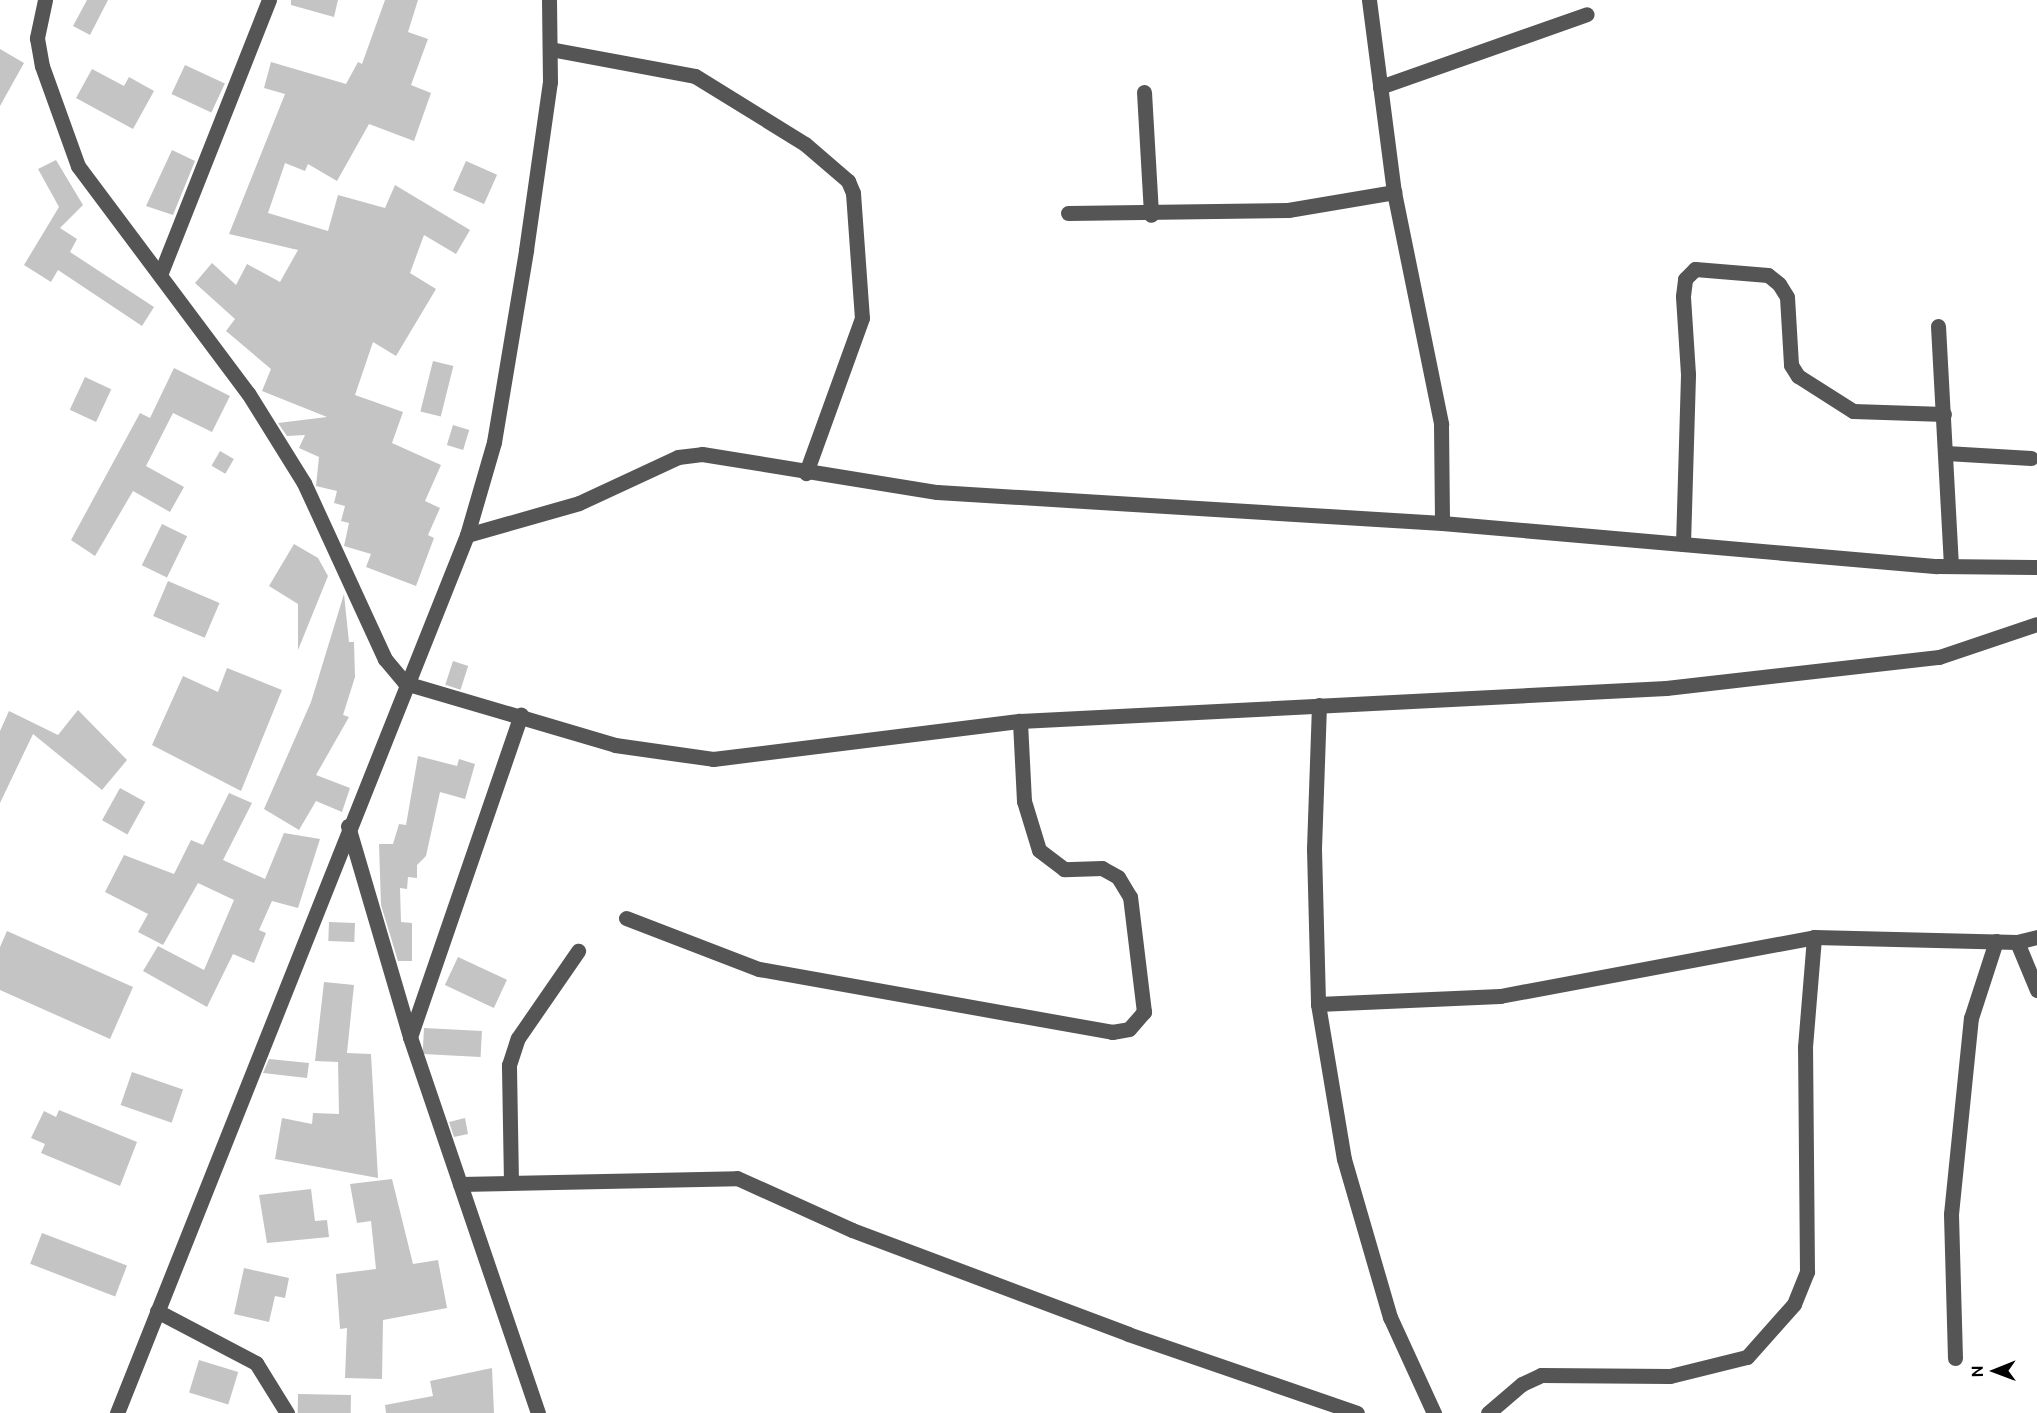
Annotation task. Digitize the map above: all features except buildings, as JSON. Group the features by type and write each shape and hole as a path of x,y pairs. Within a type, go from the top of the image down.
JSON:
{"street":[{"path":"45,0 37,38 42,66 78,166 248,393 304,483 385,659 405,682 615,745 713,759 1020,721 1666,688 1939,657 2037,624"},
{"path":"160,275 269,0"},
{"path":"117,1413 405,682 467,535 498,420 530,228 550,49 549,0"},
{"path":"1369,0 1394,192 1441,424 1442,523"},
{"path":"1380,87 1587,14"},
{"path":"550,49 704,79 805,144 848,181 862,318 806,473"},
{"path":"1144,92 1151,215"},
{"path":"1068,213 1151,215 1288,210 1394,192"},
{"path":"1683,544 1688,374 1683,296 1685,279 1695,269 1768,275 1779,284 1787,297 1791,365 1798,375 1853,411 1944,414"},
{"path":"1938,326 1951,566"},
{"path":"1946,453 2031,458"},
{"path":"467,535 579,503 678,457 702,454 806,473 936,492 1442,523 1951,566 2037,567"},
{"path":"1318,705 1314,849 1318,1004 1344,1159 1390,1317 1434,1413"},
{"path":"410,1037 521,715"},
{"path":"626,918 759,969 1112,1032 1129,1029 1144,1012 1130,897 1118,877 1102,868 1064,869 1039,850 1024,801 1020,721"},
{"path":"348,825 410,1037 538,1413"},
{"path":"1318,1004 1465,1000 1712,960 1814,937 2017,942 2037,937"},
{"path":"1488,1413 1522,1384 1542,1375 1670,1376 1748,1356 1794,1304 1807,1272 1804,1047 1814,937"},
{"path":"1955,1358 1951,1214 1971,1018 1996,941"},
{"path":"2017,942 2037,990"},
{"path":"511,1182 509,1065 518,1038 578,951"},
{"path":"459,1184 737,1178 852,1230 1128,1335 1357,1413"},
{"path":"157,1311 256,1363 287,1413"}]}
